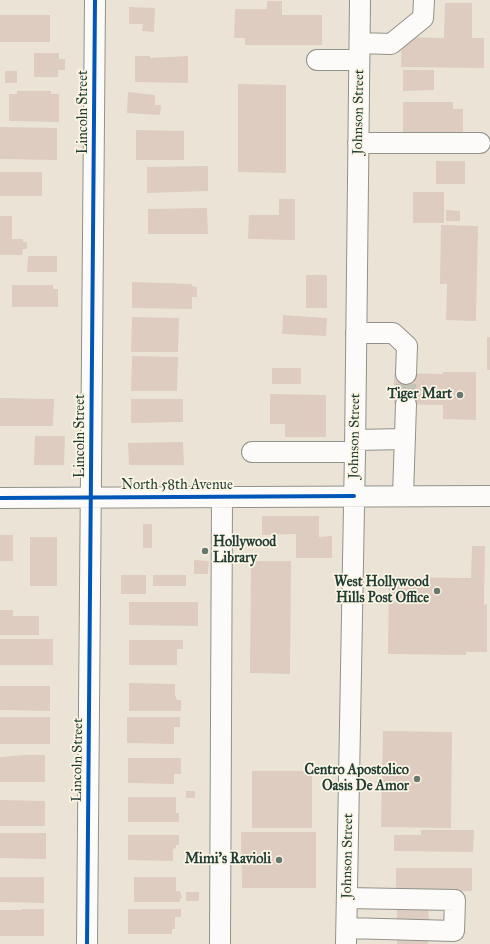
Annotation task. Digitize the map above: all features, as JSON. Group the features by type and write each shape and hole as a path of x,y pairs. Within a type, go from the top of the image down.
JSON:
{"street":[{"name":"Lincoln Street","path":"87,944 96,0"},
{"name":"Johnson Street","path":"347,936 360,0"},
{"path":"317,60 391,44 423,18 424,0"},
{"path":"358,143 480,143"},
{"path":"356,333 393,333 407,346 406,374"},
{"path":"403,496 406,404"},
{"path":"252,452 355,446 405,439"},
{"name":"North 58th Avenue","path":"0,498 490,496"},
{"path":"220,944 222,497"},
{"path":"347,898 455,900 460,937 347,936"}],"building":[{"path":"267,1 282,1 282,15 322,15 322,45 245,45 245,38 234,38 235,9 267,9"},
{"path":"445,3 472,3 472,38 484,38 484,68 401,67 402,37 444,38"},
{"path":"129,7 155,8 154,32 142,31 143,24 129,24"},
{"path":"0,15 50,15 50,42 0,42"},
{"path":"34,53 59,53 59,59 65,59 65,70 58,70 58,77 34,77"},
{"path":"135,56 150,56 150,58 188,56 188,83 135,82"},
{"path":"403,70 434,70 434,90 403,91"},
{"path":"5,71 17,71 17,83 5,83"},
{"path":"238,84 286,85 286,173 238,172"},
{"path":"17,91 51,91 51,94 59,94 59,122 9,121 9,94 17,94"},
{"path":"128,92 155,95 155,105 161,105 160,115 127,113"},
{"path":"403,102 453,102 453,109 463,109 463,138 403,138"},
{"path":"0,127 57,128 57,160 0,159"},
{"path":"136,130 184,131 184,160 136,160"},
{"path":"436,161 465,161 465,184 436,184"},
{"path":"208,166 208,191 147,193 147,167"},
{"path":"0,172 42,172 42,196 0,196"},
{"path":"413,192 444,192 444,223 413,223"},
{"path":"279,199 295,199 295,240 248,239 249,215 279,215"},
{"path":"207,208 208,234 148,234 148,209"},
{"path":"446,210 460,211 460,221 446,221"},
{"path":"0,216 12,216 12,239 23,239 23,242 27,242 27,249 23,249 22,255 0,255"},
{"path":"441,225 478,226 476,321 446,320 447,284 440,284"},
{"path":"28,256 57,256 57,272 27,272"},
{"path":"306,275 327,275 327,308 306,308"},
{"path":"132,282 192,284 192,286 197,287 197,297 192,297 192,309 132,308"},
{"path":"12,285 53,285 53,289 58,289 58,307 12,307"},
{"path":"283,315 327,318 326,336 282,334"},
{"path":"132,317 179,318 178,352 131,352"},
{"path":"487,337 490,337 490,370 487,370"},
{"path":"132,356 178,357 177,391 131,391"},
{"path":"272,368 301,368 301,384 272,384"},
{"path":"443,372 476,372 476,420 443,419 443,405 394,404 394,373 443,374"},
{"path":"270,394 326,395 326,437 285,437 285,424 270,424"},
{"path":"0,398 54,399 53,426 0,426"},
{"path":"131,399 183,399 183,422 131,423"},
{"path":"35,436 65,436 64,465 34,465"},
{"path":"183,442 184,465 129,465 128,443"},
{"path":"262,516 319,516 319,537 332,536 332,558 296,558 296,534 262,535"},
{"path":"143,524 152,524 152,548 143,548"},
{"path":"0,535 13,535 13,561 0,561"},
{"path":"30,537 57,537 57,586 30,586"},
{"name":"West Hollywood Hills Post Office","path":"472,546 485,546 484,605 487,604 487,652 466,652 466,655 388,654 389,577 471,578"},
{"path":"194,560 209,561 208,574 194,574"},
{"path":"251,561 291,561 290,674 250,673"},
{"path":"121,575 146,575 146,594 121,594"},
{"path":"153,575 186,575 186,586 153,586"},
{"path":"129,602 198,602 198,626 129,625"},
{"path":"0,610 13,610 13,616 39,616 39,635 0,635"},
{"path":"0,639 53,639 53,665 0,665"},
{"path":"129,640 183,640 183,649 177,649 177,665 129,665"},
{"path":"129,683 175,684 175,695 177,700 181,700 181,711 129,711"},
{"path":"0,686 50,686 50,711 0,710"},
{"path":"0,717 50,717 50,744 0,744"},
{"path":"127,717 180,717 180,727 174,727 174,744 127,743"},
{"name":"Centro Apostolico Oasis De Amor","path":"383,731 452,732 451,828 381,827"},
{"path":"45,755 45,782 0,782 0,757"},
{"path":"128,758 181,758 181,774 174,774 174,784 128,783"},
{"path":"252,771 312,771 312,828 252,828"},
{"path":"186,791 195,791 195,798 186,798"},
{"path":"128,797 176,797 176,813 179,813 179,822 128,822"},
{"path":"0,800 45,801 45,826 0,826"},
{"path":"421,830 474,830 473,852 394,851 394,835 421,835"},
{"name":"Mimi's Ravioli","path":"241,832 316,832 316,888 242,888"},
{"path":"0,833 46,833 46,859 0,858"},
{"path":"128,835 179,835 179,845 176,845 176,848 173,849 173,861 128,860"},
{"path":"396,868 472,868 472,891 396,890"},
{"path":"0,877 44,877 44,903 0,902"},
{"path":"134,877 176,877 176,891 180,891 182,898 180,899 180,902 134,902"},
{"path":"186,892 199,892 199,901 186,901"},
{"path":"397,907 428,907 429,921 397,922"},
{"path":"44,909 44,936 0,936 0,910"},
{"path":"128,909 181,909 181,917 175,917 175,929 172,929 172,934 128,934"},
{"path":"397,935 428,936 428,944 397,944"}],"tunnel":[{"path":"406,374 406,404"}],"cycle path":[{"path":"87,944 95,0"},
{"path":"0,498 354,496"}],"place":[{"name":"Tiger Mart","path":"460,395"},
{"name":"Hollywood Library","path":"205,551"},
{"name":"West Hollywood Hills Post Office","path":"437,591"},
{"name":"Centro Apostolico Oasis De Amor","path":"417,779"},
{"name":"Mimi's Ravioli","path":"279,860"}]}
